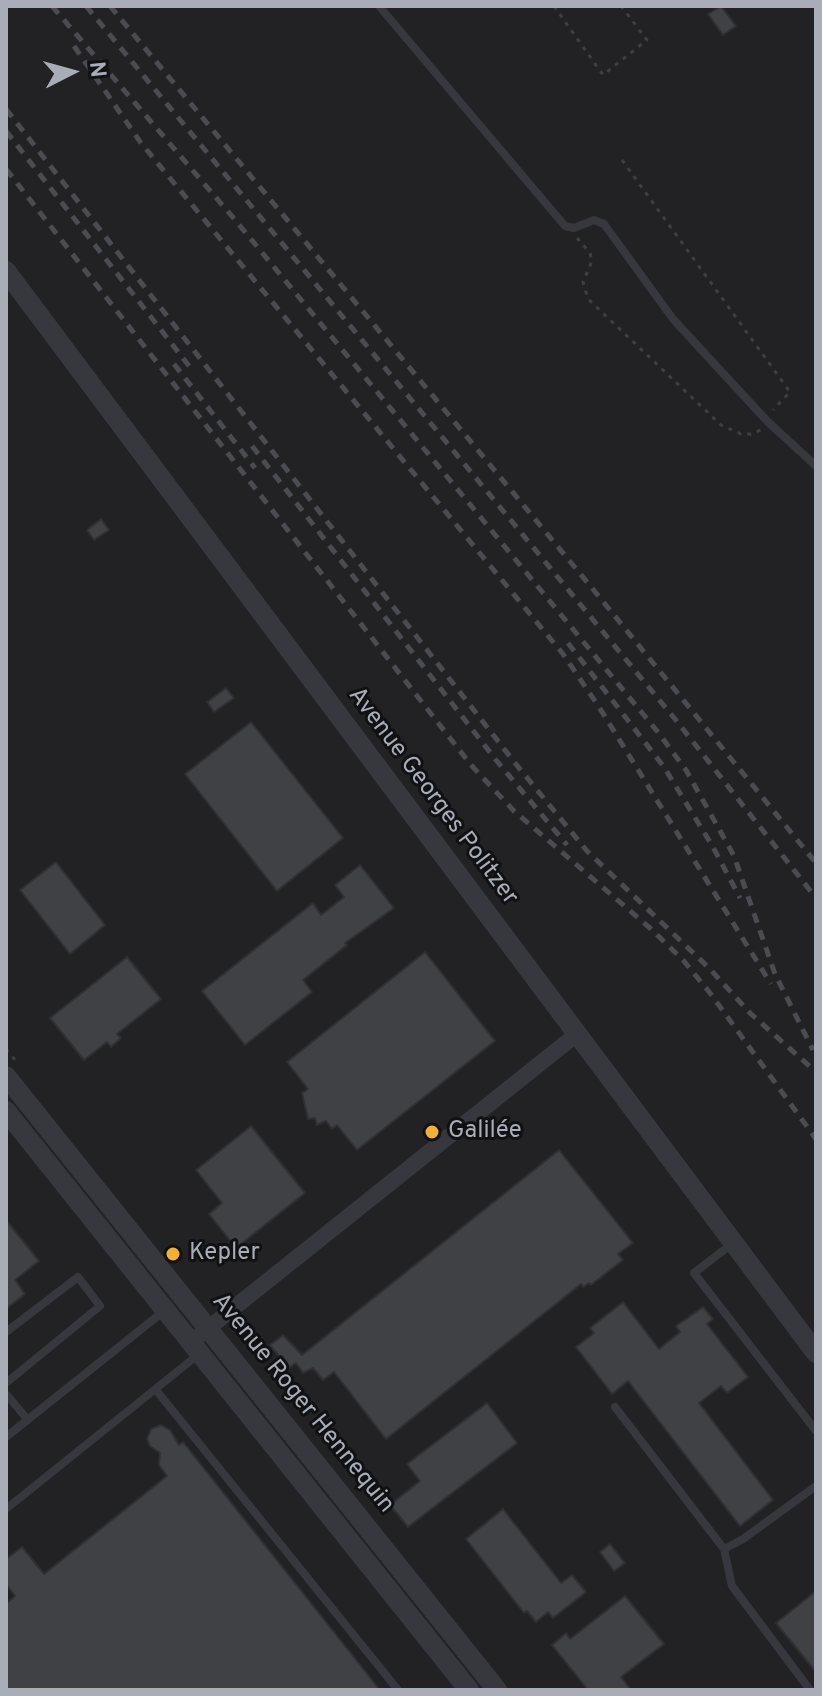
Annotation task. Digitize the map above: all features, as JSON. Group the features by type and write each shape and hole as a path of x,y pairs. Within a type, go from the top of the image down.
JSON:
{"street":[{"name":"Avenue Georges Politzer","path":"6,271 816,1353"},
{"path":"195,1348 209,1328 577,1034"},
{"name":"Avenue Roger Hennequin","path":"6,1076 497,1690"},
{"name":"Avenue Roger Hennequin","path":"6,1111 469,1690"}],"lane":[{"path":"379,6 565,226 574,228 594,220 604,224 673,319 767,421 816,466"},
{"path":"733,1243 694,1273 816,1431"},
{"path":"6,1332 78,1277 100,1306 6,1383"},
{"path":"9,1433 165,1310"},
{"path":"6,1509 156,1390 195,1348"},
{"path":"156,1390 398,1690"},
{"path":"6,1394 28,1420"},
{"path":"615,1407 724,1549 732,1586 810,1690"},
{"path":"724,1549 743,1539 816,1486"}],"path":[{"path":"554,6 603,75 647,40 621,6"}],"shaded area":[{"path":"6,6 816,6 816,1690 6,1690"}],"building":[{"path":"721,6 736,26 723,35 708,14"},
{"path":"101,519 109,530 94,540 87,530"},
{"path":"226,688 234,698 214,712 207,702"},
{"path":"251,722 343,838 277,891 185,774"},
{"path":"56,862 105,925 70,954 20,890"},
{"path":"360,865 394,908 345,943 347,945 303,980 312,992 245,1045 202,991 313,903 321,915 344,897 335,885"},
{"path":"425,952 495,1041 357,1150 337,1125 332,1129 326,1121 317,1125 315,1118 308,1119 302,1093 308,1089 287,1062"},
{"path":"127,957 161,999 117,1034 121,1038 111,1047 107,1042 84,1060 50,1018"},
{"path":"251,1126 305,1193 236,1248 209,1214 222,1203 196,1170"},
{"path":"559,1150 633,1243 618,1254 623,1260 591,1285 589,1283 583,1287 581,1284 386,1439 334,1372 323,1380 313,1368 303,1373 296,1363 289,1368 270,1345 283,1335 302,1355"},
{"path":"6,1220 39,1261 15,1280 25,1294 6,1309"},
{"path":"623,1302 659,1349 680,1332 676,1326 703,1307 713,1319 707,1324 748,1377 727,1393 721,1386 699,1403 773,1500 740,1526 628,1381 612,1394 576,1347 594,1333 590,1328"},
{"path":"487,1403 517,1443 408,1527 390,1505 420,1481 407,1464"},
{"path":"161,1425 170,1430 179,1445 183,1442 380,1690 6,1690 6,1604 15,1596 6,1584 6,1559 22,1547 44,1574 167,1476 159,1465 160,1453 150,1446 147,1439 151,1429"},
{"path":"503,1509 561,1583 572,1575 586,1592 553,1618 548,1612 536,1622 527,1611 524,1613 466,1539"},
{"path":"610,1544 625,1563 614,1571 600,1552"},
{"path":"816,1591 816,1672 776,1623"},
{"path":"625,1596 664,1644 621,1677 631,1690 588,1690 552,1645 566,1633 570,1639"}],"railway":[{"path":"52,6 236,221 686,770 734,856 775,974 813,1050"},
{"path":"86,6 675,719 816,898"},
{"path":"110,6 816,863"},
{"path":"74,46 141,143 563,654 771,984"},
{"path":"6,109 515,763 587,851 709,968 750,1013 816,1072"},
{"path":"6,131 193,371"},
{"path":"6,169 471,765 514,811 683,960 816,1139"},
{"path":"174,364 255,468"},
{"path":"252,446 496,760 567,845"},
{"path":"568,643 664,767 740,898"}],"place":[{"name":"Galilée","path":"432,1132"},
{"name":"Kepler","path":"173,1254"}]}
